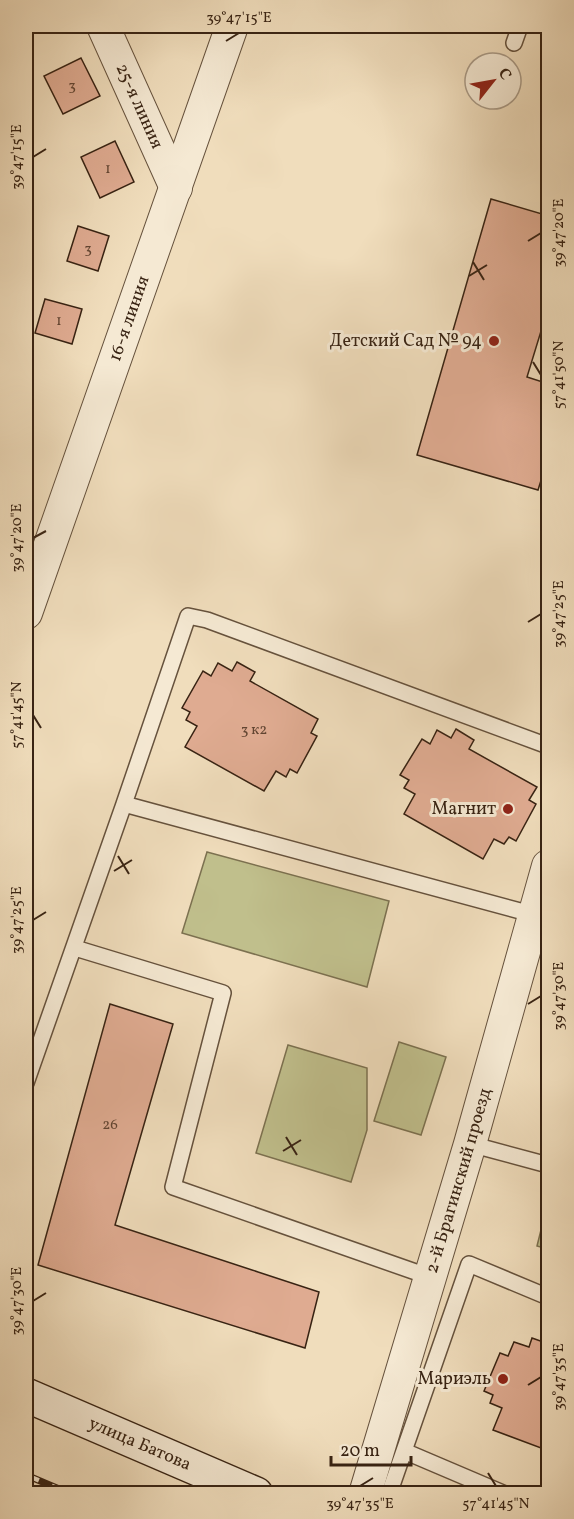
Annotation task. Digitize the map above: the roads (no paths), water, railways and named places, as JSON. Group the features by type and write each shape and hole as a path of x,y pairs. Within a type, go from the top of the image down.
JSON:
{"street":[{"name":"25-я линия","path":"103,26 176,188"},
{"name":"16-я линия","path":"26,612 232,26"},
{"name":"2-й Брагинский проезд","path":"365,1494 470,1144 549,866"},
{"name":"улица Батова","path":"26,1395 256,1494"}],"lane":[{"path":"514,43 520,26"},
{"path":"26,1083 75,948 188,616 207,620 549,746"},
{"path":"124,804 535,915"},
{"path":"75,948 223,993 173,1187 430,1277"},
{"path":"470,1144 549,1165"},
{"path":"389,1494 469,1264 549,1297"},
{"path":"404,1451 504,1494"}],"railway":[{"path":"26,1475 71,1494"}],"place":[{"name":"Детский Сад № 94","path":"494,341"},
{"name":"Магнит","path":"508,809"},
{"name":"Мариэль","path":"503,1379"}]}
